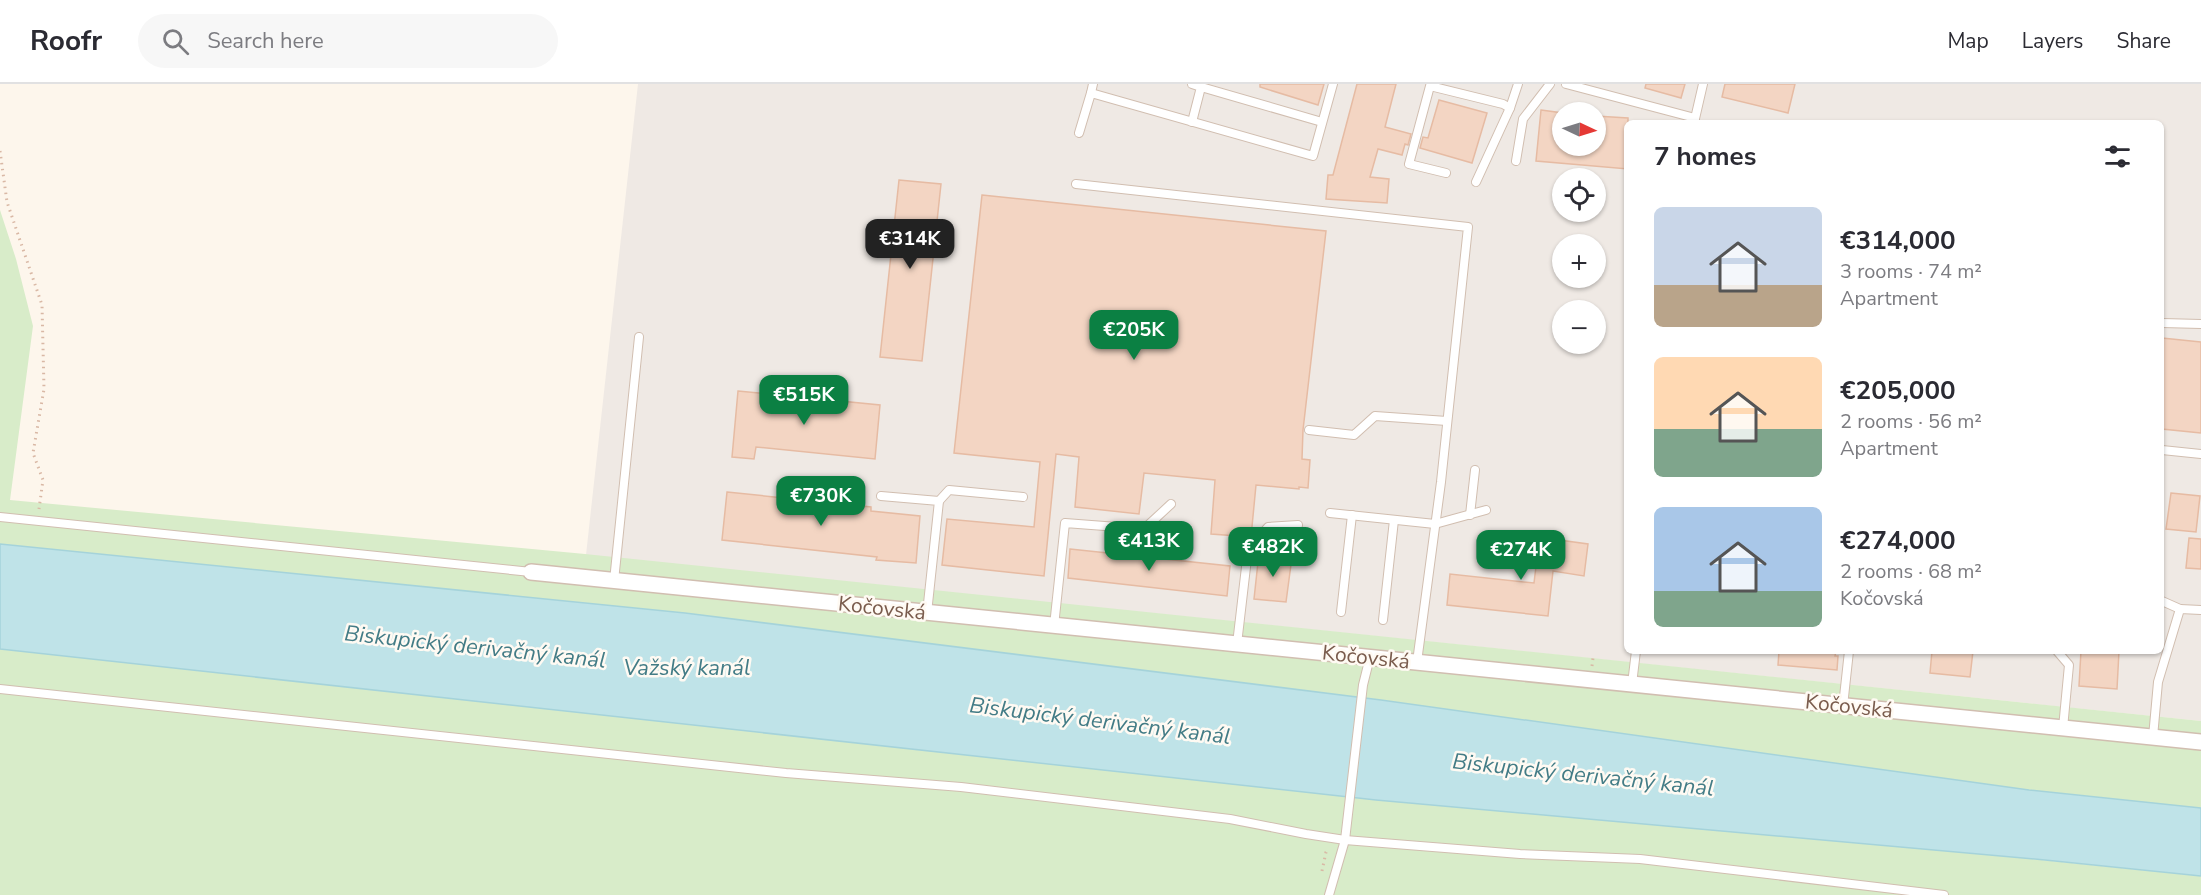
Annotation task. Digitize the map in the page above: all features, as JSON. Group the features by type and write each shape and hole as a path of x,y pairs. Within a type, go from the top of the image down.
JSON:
{"street":[{"name":"Kočovská","path":"531,572 2201,742"}],"lane":[{"path":"1079,133 1093,84"},
{"path":"1192,84 1322,122"},
{"path":"1091,93 1313,156 1333,84"},
{"path":"1476,182 1510,108 1518,84"},
{"path":"1516,161 1523,119 1550,84"},
{"path":"1566,84 1695,120 1703,84"},
{"path":"1446,173 1409,164 1430,86 1503,104 1510,108"},
{"path":"1192,122 1201,87"},
{"path":"1076,184 1468,227 1435,525 1417,663"},
{"path":"2164,323 2201,324"},
{"path":"614,581 639,336"},
{"path":"1309,430 1354,435 1375,416 1447,421"},
{"path":"2164,450 2201,454"},
{"path":"1470,515 1475,470"},
{"path":"927,613 939,501 949,490 1023,497"},
{"path":"881,496 939,501"},
{"path":"1054,626 1065,523 1144,529 1171,504"},
{"path":"1330,513 1435,525 1486,510"},
{"path":"1341,612 1352,515"},
{"path":"0,517 531,572"},
{"path":"1383,620 1394,519"},
{"path":"1237,644 1248,550 1268,527 1298,525"},
{"path":"2164,602 2180,609 2201,610"},
{"path":"2153,737 2158,682 2180,609"},
{"path":"1632,684 1636,654"},
{"path":"1843,706 1849,654"},
{"path":"2059,654 2068,665 2063,728"},
{"path":"1329,895 1346,840 1363,685 1370,657"},
{"path":"0,689 786,773 961,787 1230,819 1346,840 1520,854 1640,859 1944,895"}],"path":[{"path":"0,151 8,202 42,305 44,390 33,453 43,480 38,521"}],"shaded area":[{"path":"638,84 2201,84 2201,721 586,555"}],"green space":[{"path":"0,210 16,259 33,326 10,500 585,554 2201,721 2201,808 2029,790 1381,700 685,613 0,544"},
{"path":"0,649 660,720 2201,876 2201,895 0,895"}],"water":[{"name":"Važský kanál","path":"0,544 685,613 1381,700 2029,790 2201,808 2201,876 1376,800 0,649"}],"building":[{"path":"1260,84 1324,84 1318,105 1260,87"},
{"path":"1357,84 1396,84 1385,127 1411,134 1402,155 1378,149 1370,177 1389,179 1387,203 1326,199 1328,175 1333,175"},
{"path":"1646,84 1685,84 1681,98 1645,88"},
{"path":"1725,84 1795,84 1788,113 1722,97"},
{"path":"1439,100 1487,113 1472,163 1420,148 1423,137 1428,138"},
{"path":"1541,110 1552,112 1552,156 1606,156 1606,117 1628,118 1624,120 1624,169 1536,161"},
{"path":"899,180 941,184 922,361 880,357"},
{"path":"982,195 1326,231 1303,430 1302,459 1310,460 1308,488 1256,485 1251,537 1211,534 1215,480 1144,473 1139,514 1075,507 1079,457 1056,454 1044,576 942,565 947,519 1034,527 1040,462 954,453"},
{"path":"2164,338 2201,342 2201,433 2164,429"},
{"path":"738,391 880,405 875,459 756,447 754,459 732,457"},
{"path":"727,492 871,507 871,511 920,516 916,563 722,540"},
{"path":"2171,493 2200,496 2196,532 2166,529"},
{"path":"1530,536 1588,544 1584,576 1553,571 1548,616 1447,605 1450,574 1534,583 1537,558 1527,557"},
{"path":"2189,538 2201,539 2201,569 2186,568"},
{"path":"1070,549 1230,566 1227,596 1068,578"},
{"path":"1259,553 1292,557 1286,602 1254,599"},
{"path":"1779,654 1835,654 1835,656 1838,656 1837,670 1778,665"},
{"path":"1932,654 1973,654 1970,677 1930,673"},
{"path":"2081,654 2119,654 2117,689 2079,686"}],"water label":[{"name":"Biskupický derivačný kanál","path":"475,647"},
{"name":"Biskupický derivačný kanál","path":"1100,721"},
{"name":"Biskupický derivačný kanál","path":"1583,775"}]}
